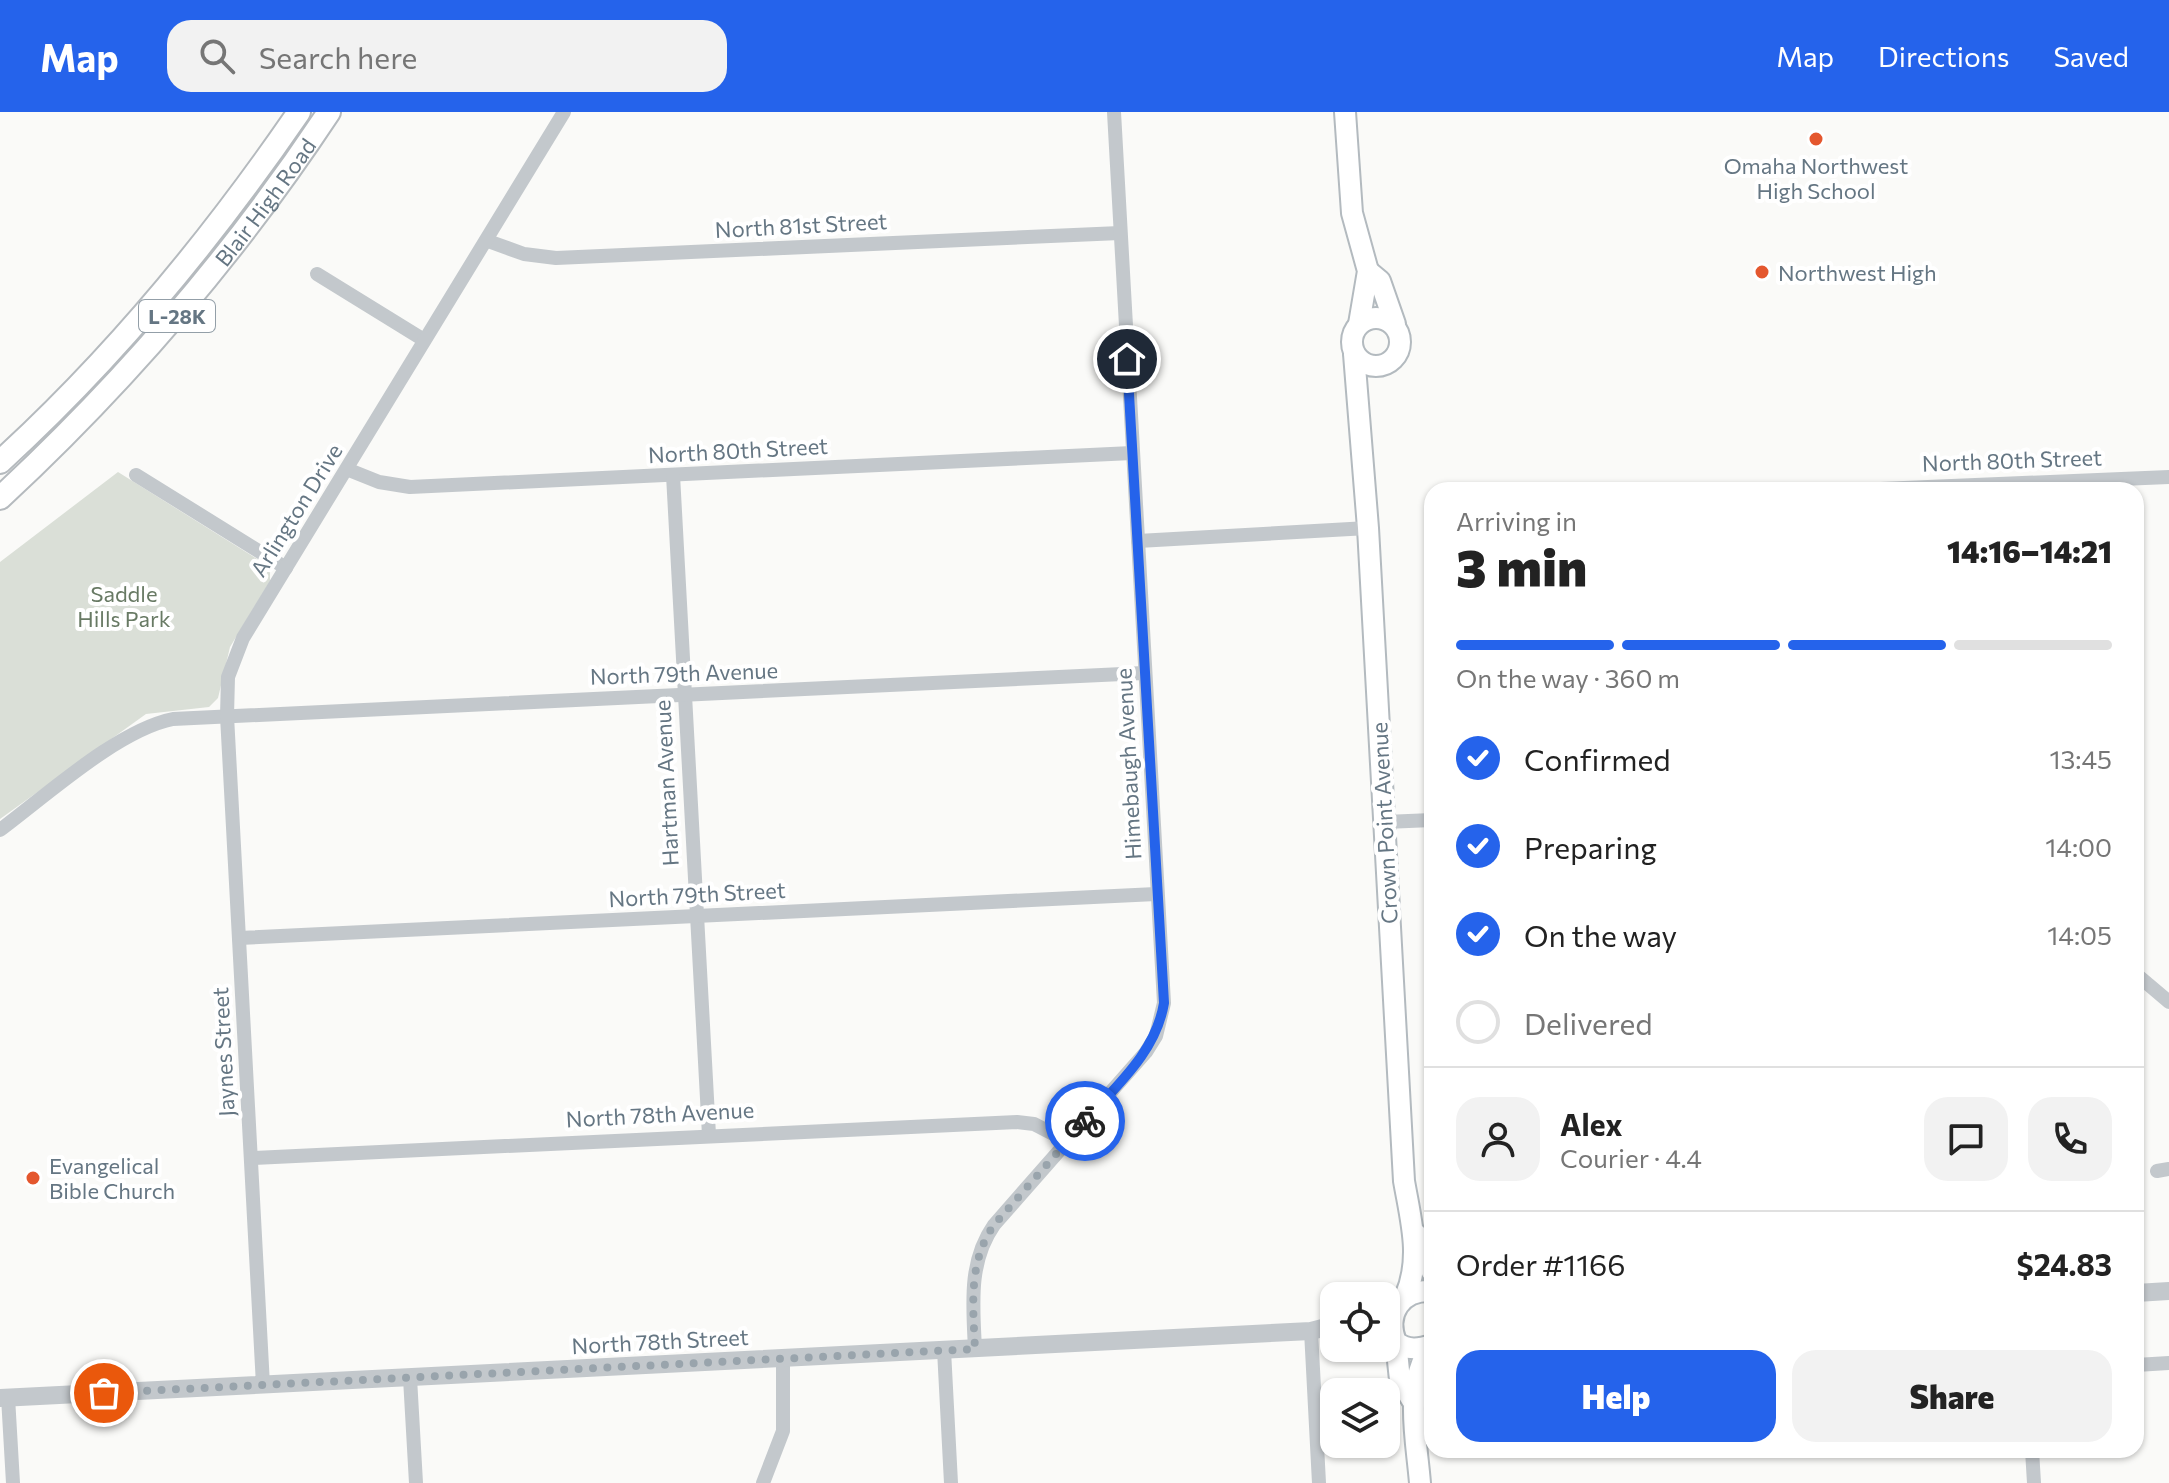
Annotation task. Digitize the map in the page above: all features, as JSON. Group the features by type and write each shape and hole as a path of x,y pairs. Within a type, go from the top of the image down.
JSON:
{"main road":[{"name":"Blair High Road","path":"0,462 91,373 147,310 244,190 299,112"},
{"name":"Blair High Road","path":"0,498 67,435 166,329 251,223 329,112"},
{"path":"1345,112 1352,213 1368,271 1359,324 1352,338 1354,354 1362,364 1382,365 1394,359 1399,349 1395,324 1380,281 1368,271"},
{"path":"1359,324 1380,318 1395,324"},
{"name":"Crown Point Avenue","path":"1354,354 1368,528 1404,1181 1414,1231 1414,1270 1400,1296"},
{"name":"Crown Point Avenue","path":"1361,414 1382,365"},
{"name":"Crown Point Avenue","path":"1414,1231 1424,1245"},
{"path":"1400,1302 1424,1294"},
{"path":"1400,1344 1407,1348 1424,1346"},
{"path":"1420,1483 1412,1400 1418,1368 1424,1358"},
{"path":"1396,1362 1400,1380 1412,1400"}],"street":[{"name":"Arlington Drive","path":"227,716 226,691 235,655 564,112"},
{"name":"Himebaugh Avenue","path":"975,1349 974,1281 982,1244 1146,1052 1156,1036 1164,1003 1114,112"},
{"name":"North 81st Street","path":"488,241 524,254 556,258 1120,233"},
{"path":"317,274 424,340"},
{"name":"North 80th Street","path":"349,470 379,482 410,487 1132,453"},
{"path":"136,475 286,568"},
{"name":"Hartman Avenue","path":"673,475 709,1135"},
{"name":"North 80th Street","path":"2097,482 2169,477"},
{"path":"1138,541 1368,528"},
{"name":"North 79th Avenue","path":"227,716 1144,673"},
{"path":"0,830 139,729 173,719 227,716"},
{"name":"Jaynes Street","path":"227,716 263,1385"},
{"path":"1385,822 1424,820"},
{"name":"North 79th Street","path":"239,938 1156,894"},
{"path":"2144,981 2169,1002"},
{"name":"North 78th Avenue","path":"252,1158 1017,1122 1034,1124 1067,1141"},
{"path":"2144,1293 2169,1291"},
{"name":"North 78th Street","path":"4,1398 1320,1330"},
{"path":"944,1350 951,1483"},
{"path":"763,1483 783,1431 783,1359"},
{"path":"1319,1483 1324,1362"},
{"path":"2144,1365 2169,1363"},
{"path":"410,1378 416,1483"},
{"path":"4,1398 13,1483"},
{"path":"2032,1458 2034,1483"}],"green space":[{"name":"Saddle Hills Park","path":"118,472 265,564 270,568 270,581 230,647 218,698 209,707 146,714 0,819 0,562"}],"way so far":[{"path":"104,1393 975,1349 974,1281 982,1244 994,1225 1085,1121"}],"place":[{"name":"Omaha Northwest High School","path":"1816,139"},
{"name":"Northwest High","path":"1762,272"},
{"name":"Evangelical Bible Church","path":"33,1178"}],"route":[{"path":"1085,1121 1146,1052 1156,1036 1164,1003 1127,359"}]}
